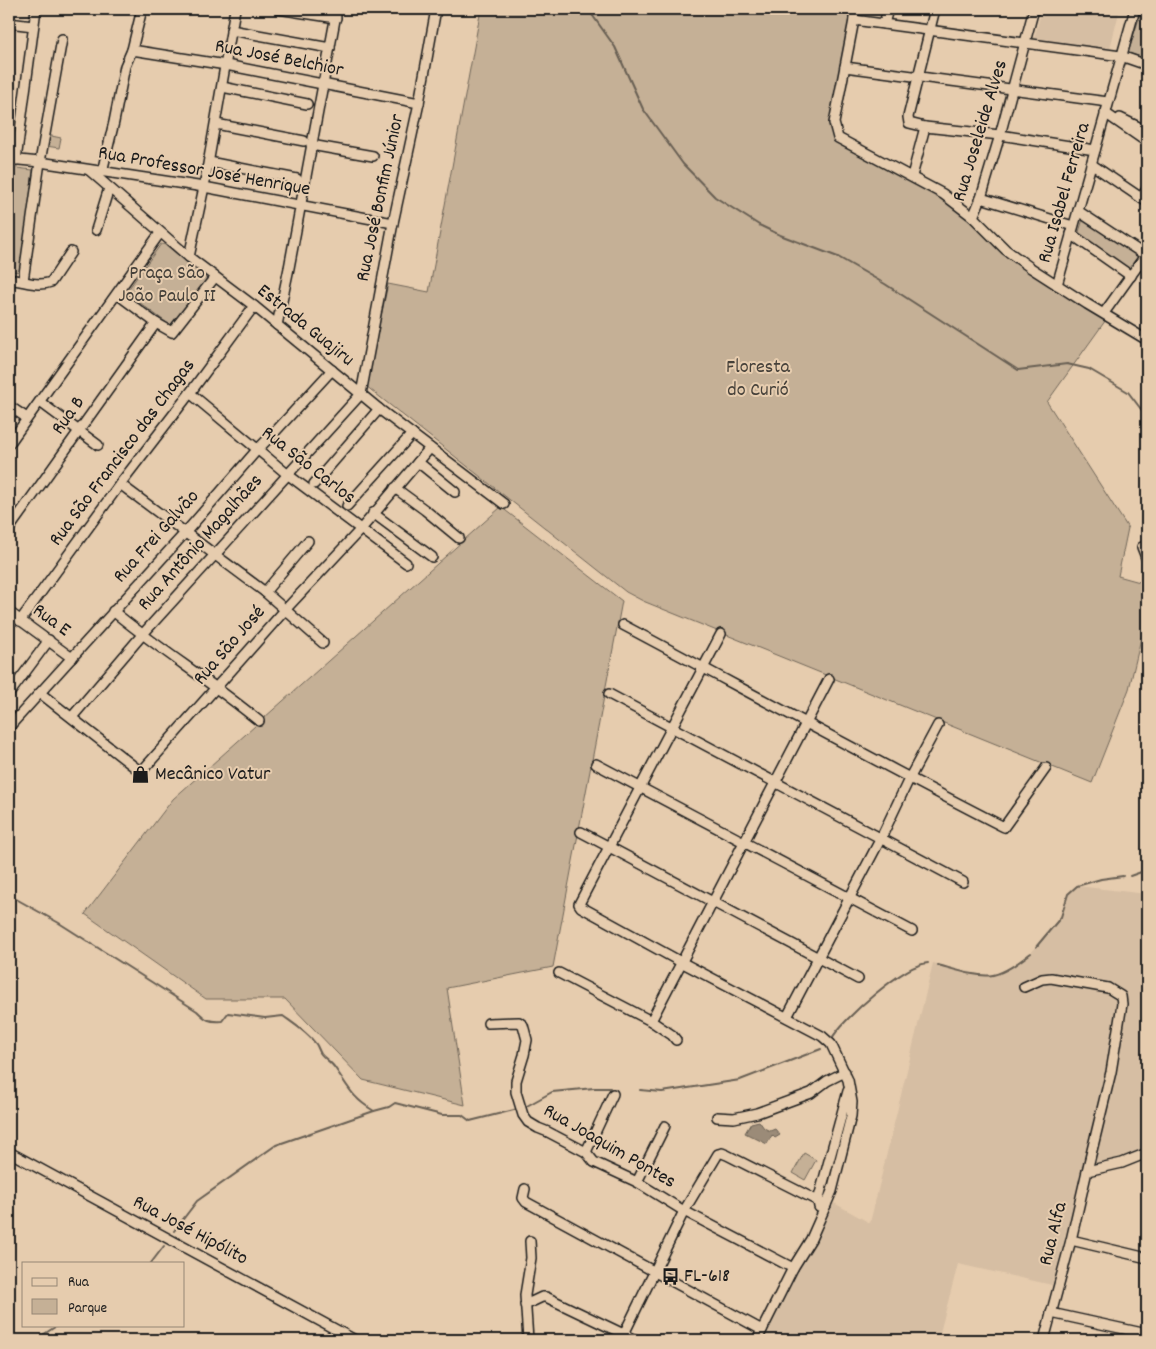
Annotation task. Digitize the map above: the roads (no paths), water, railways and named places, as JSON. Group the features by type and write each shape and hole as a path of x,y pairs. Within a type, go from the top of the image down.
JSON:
{"street":[{"path":"12,159 36,9"},
{"path":"102,172 125,66 132,50 142,9"},
{"path":"189,257 209,162 235,9"},
{"path":"277,325 289,268 307,143 324,86 337,13 278,9"},
{"name":"Rua José Bonfim Júnior","path":"360,394 392,223 419,103 436,9"},
{"path":"854,9 854,20 834,123 836,135 842,141 912,176 943,194 973,217"},
{"path":"884,24 888,9"},
{"path":"935,9 917,77 909,123 925,127 1000,135 1095,150"},
{"name":"Rua Joseleide Alves","path":"1034,9 1000,135 981,198 973,217 1006,250 1057,285"},
{"name":"Rua Isabel Ferreira","path":"1135,9 1057,285 1146,337"},
{"path":"854,20 1121,56 1147,65"},
{"path":"9,23 33,26"},
{"path":"231,30 330,48"},
{"path":"23,281 40,162 62,39"},
{"name":"Rua José Belchior","path":"132,50 226,65 324,86 419,103"},
{"path":"845,67 1012,89 1106,109 1147,131"},
{"path":"222,87 307,104"},
{"path":"1106,109 1147,142"},
{"path":"216,124 374,156"},
{"path":"912,176 925,127"},
{"name":"Rua Professor José Henrique","path":"12,159 204,187 392,223"},
{"path":"209,162 297,179"},
{"path":"1091,164 1144,200 1147,189"},
{"name":"Estrada Guajiru","path":"89,170 189,257 254,306 379,409 504,504"},
{"path":"96,230 109,188"},
{"path":"981,198 1072,230 1131,276"},
{"path":"1078,211 1146,254 1104,313"},
{"path":"9,444 160,233"},
{"path":"9,279 46,284 51,282 71,252"},
{"path":"118,294 171,332 175,331 215,277"},
{"name":"Rua São Francisco das Chagas","path":"20,620 254,306"},
{"name":"Rua B","path":"9,529 156,323"},
{"name":"Rua Frei Galvão","path":"9,727 185,533 257,450 332,370"},
{"name":"Rua São Carlos","path":"190,394 287,474 361,528 406,564"},
{"name":"Rua Antônio Magalhães","path":"72,717 142,635 360,394"},
{"path":"40,402 98,445"},
{"path":"9,406 27,418"},
{"path":"314,484 379,409"},
{"path":"347,506 412,434"},
{"name":"Rua São José","path":"40,693 141,772 285,610 361,528 430,448"},
{"path":"418,462 455,492"},
{"path":"120,484 265,592 323,643"},
{"path":"395,488 459,538"},
{"path":"373,513 432,556"},
{"path":"265,592 308,541"},
{"path":"1142,547 1147,560"},
{"path":"114,611 142,635 217,688 259,721"},
{"name":"Rua E","path":"9,612 72,658"},
{"path":"623,625 909,779 1004,827 1046,768"},
{"path":"721,634 579,901 579,905 681,962 826,1038 845,1072 852,1102 851,1116 832,1191 822,1203 821,1217 757,1340"},
{"path":"9,694 48,640"},
{"path":"651,1021 829,679"},
{"path":"609,694 963,882"},
{"path":"787,1017 938,725"},
{"path":"596,764 912,931"},
{"path":"582,832 858,979"},
{"path":"558,974 651,1021 672,1035 676,1040"},
{"name":"Rua Alfa","path":"1024,987 1042,978 1051,978 1108,988 1121,996 1122,1004 1111,1072 1071,1240 1044,1340"},
{"name":"Rua Joaquim Pontes","path":"488,1023 519,1022 523,1025 527,1040 526,1051 516,1081 516,1092 526,1119 538,1128 586,1152 594,1162 636,1182 684,1211 793,1268"},
{"path":"717,1117 734,1118 756,1113 812,1093 827,1081 845,1072"},
{"path":"586,1152 613,1094"},
{"path":"636,1182 665,1126"},
{"name":"Rua José Hipólito","path":"9,1152 355,1340"},
{"path":"1087,1171 1122,1162 1147,1152"},
{"path":"622,1337 684,1211 717,1156 722,1153 727,1155 822,1203"},
{"path":"525,1189 523,1198 526,1202 762,1330"},
{"path":"1071,1240 1147,1258"},
{"path":"528,1340 525,1295 531,1258 530,1241"},
{"path":"525,1304 546,1297 622,1337 636,1340"},
{"path":"1051,1313 1147,1334"}],"waterway":[{"path":"588,9 615,47 643,109 683,164 715,197 759,225 838,257 885,284 1018,370 1067,364 1089,369 1128,392 1147,417"},
{"path":"1130,876 1147,870"},
{"path":"1036,947 1061,917 1068,894 1077,886 1101,879 1123,876"},
{"path":"9,895 59,923 197,1011 208,1020 222,1021 228,1013 265,1018 283,1016 300,1028 317,1045 321,1054 333,1066 352,1092 361,1102 374,1111"},
{"path":"938,965 987,976 998,974 1008,969 1031,953"},
{"path":"831,1040 860,1007 890,982 905,972 928,963"},
{"path":"640,1090 662,1092 740,1080 821,1049"},
{"path":"525,1107 552,1092 610,1088"},
{"path":"174,1231 197,1201 276,1145 389,1107 395,1103 442,1115 462,1115 470,1121 518,1109"},
{"path":"152,1262 164,1246"},
{"path":"35,1340 56,1326"}],"place":[{"name":"Mecânico Vatur","path":"141,775"},
{"name":"FL-618","path":"670,1277"}],"park label":[{"name":"Praça São João Paulo II","path":"167,286"},
{"name":"Floresta do Curió","path":"758,380"}]}
